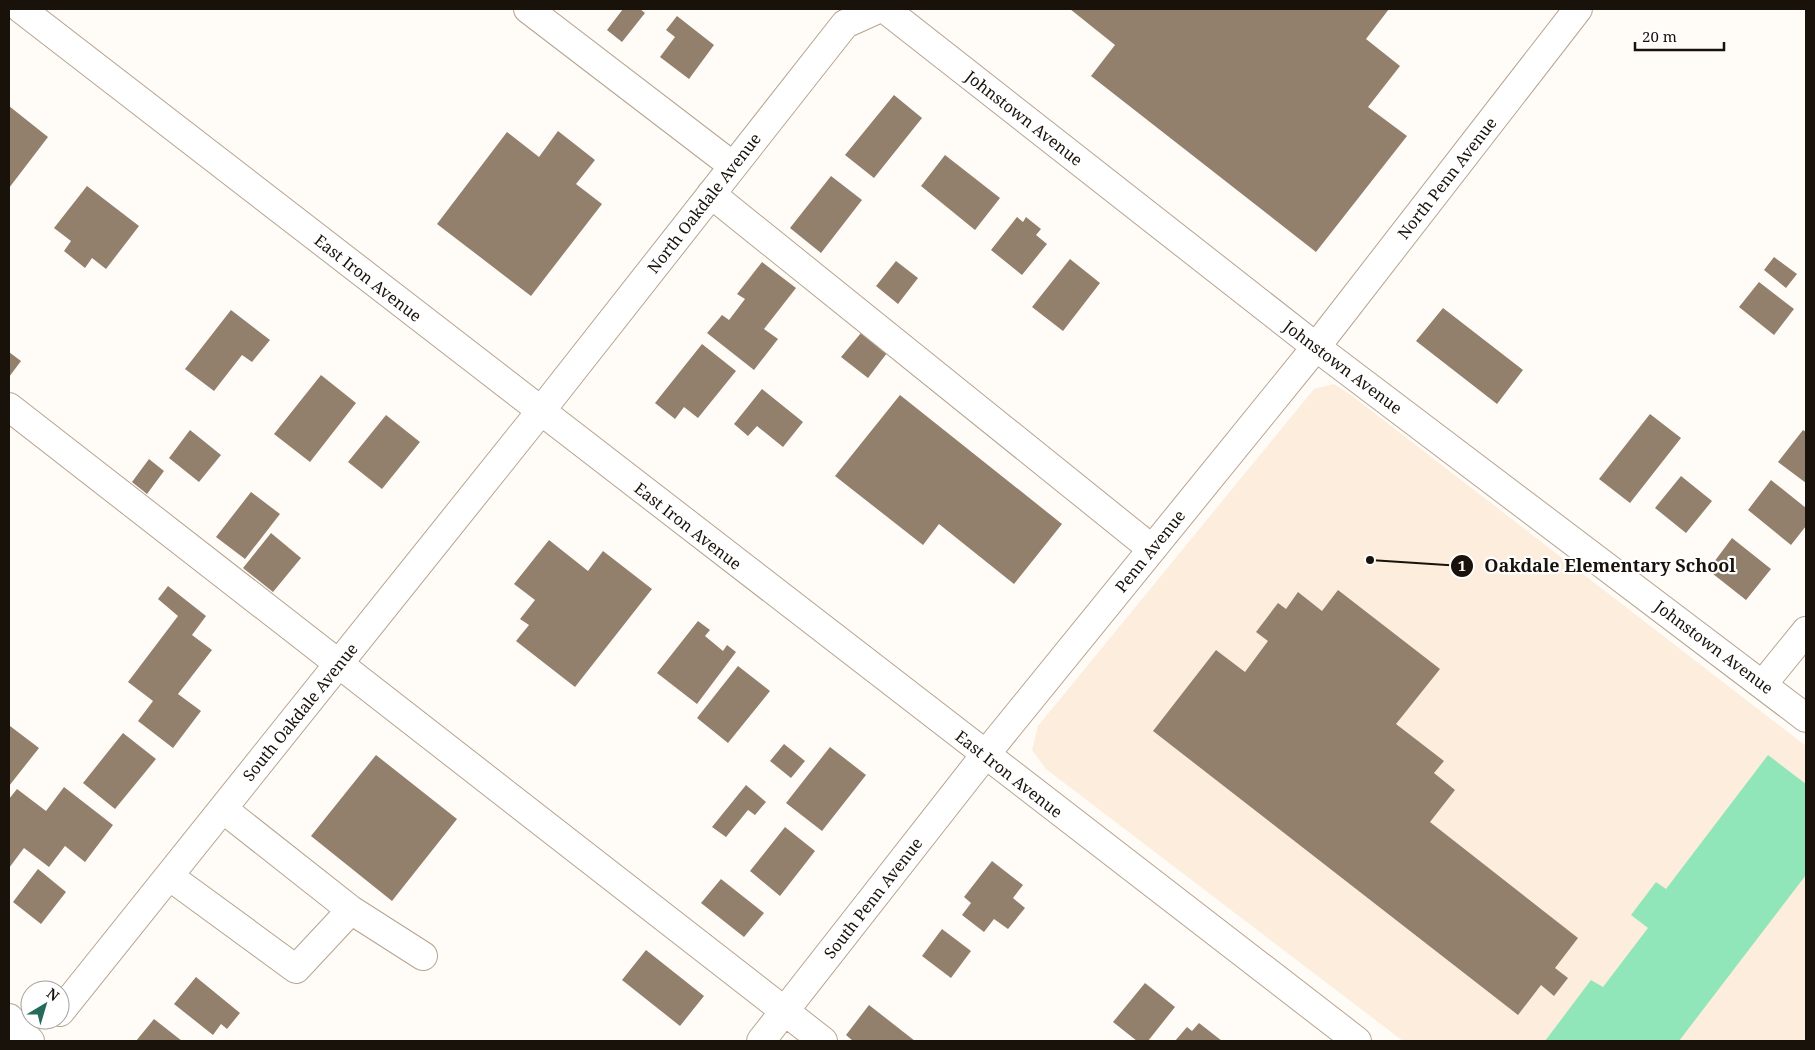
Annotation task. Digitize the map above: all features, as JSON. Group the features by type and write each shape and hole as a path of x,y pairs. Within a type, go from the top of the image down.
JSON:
{"street":[{"name":"East Iron Avenue","path":"21,9 540,412 1357,1041"},
{"path":"528,9 733,166"},
{"name":"North Oakdale Avenue","path":"540,412 845,24 878,9"},
{"name":"Johnstown Avenue","path":"885,9 1316,347 1806,718"},
{"name":"North Penn Avenue","path":"1316,347 1578,9"},
{"path":"711,194 1152,549"},
{"name":"Penn Avenue","path":"985,755 1316,347"},
{"path":"9,407 824,1041"},
{"name":"South Oakdale Avenue","path":"70,1000 540,412"},
{"path":"1763,684 1806,631"},
{"name":"South Penn Avenue","path":"761,1041 985,755"},
{"path":"223,809 351,910 423,956"},
{"path":"169,876 296,969 351,910"},
{"path":"9,1018 30,1041"},
{"path":"37,1041 46,1030"}],"shaded area":[{"path":"1334,384 1351,395 1806,746 1806,1041 1403,1041 1046,769 1032,750 1038,726 1314,389"}],"green space":[{"path":"1768,755 1806,784 1806,875 1679,1041 1545,1041 1591,980 1603,987 1648,928 1631,915 1656,882 1666,889"}],"building":[{"path":"623,9 640,9 645,13 622,42 607,30"},
{"path":"1070,9 1389,9 1366,39 1400,66 1368,107 1407,136 1316,252 1091,76 1115,45"},
{"path":"677,16 714,45 689,79 660,57 675,37 666,30"},
{"path":"894,95 922,118 874,178 845,155"},
{"path":"9,106 48,137 9,188"},
{"path":"558,131 595,160 576,184 602,204 531,296 437,224 507,132 539,157"},
{"path":"945,155 1000,198 975,230 921,186"},
{"path":"831,176 862,200 821,253 790,228"},
{"path":"87,186 139,226 106,269 92,258 85,268 64,251 71,241 54,228"},
{"path":"1017,217 1023,222 1026,217 1041,229 1036,235 1047,244 1022,275 991,250"},
{"path":"1774,257 1797,274 1786,288 1764,270"},
{"path":"1070,259 1100,283 1063,331 1032,307"},
{"path":"896,261 918,278 898,304 876,286"},
{"path":"762,262 796,288 764,329 778,339 754,370 707,333 722,315 729,320 745,299 737,294"},
{"path":"1759,282 1794,309 1774,335 1739,307"},
{"path":"1443,308 1523,370 1497,404 1416,341"},
{"path":"231,310 270,340 252,362 242,355 214,391 185,369"},
{"path":"861,333 887,353 868,378 841,357"},
{"path":"702,344 736,371 698,418 684,407 675,419 655,403"},
{"path":"9,352 21,361 9,377"},
{"path":"321,375 356,403 310,462 274,434"},
{"path":"762,389 803,422 783,447 757,426 748,436 734,424"},
{"path":"900,395 1062,524 1014,584 939,524 923,545 835,476"},
{"path":"1650,414 1681,438 1630,503 1599,479"},
{"path":"386,415 420,442 382,489 348,462"},
{"path":"190,430 221,455 199,482 169,458"},
{"path":"1803,430 1806,432 1806,483 1778,462"},
{"path":"149,459 164,471 147,494 132,482"},
{"path":"1681,476 1712,501 1686,533 1655,508"},
{"path":"1771,480 1806,508 1806,526 1791,545 1748,510"},
{"path":"251,492 280,514 245,559 216,537"},
{"path":"271,533 301,558 273,592 243,568"},
{"path":"1732,538 1771,569 1746,600 1708,570"},
{"path":"549,540 588,571 603,551 652,589 575,687 516,641 529,625 520,619 535,600 514,584"},
{"path":"168,586 206,616 192,635 212,650 178,694 201,711 173,748 138,721 153,701 128,682 178,616 158,599"},
{"path":"1338,590 1440,669 1396,724 1444,761 1434,773 1455,790 1430,822 1578,938 1555,968 1568,978 1554,996 1541,985 1518,1015 1153,731 1216,650 1245,672 1268,641 1256,632 1278,603 1286,609 1298,592 1322,611"},
{"path":"698,621 710,630 705,636 723,651 727,645 736,652 697,704 657,673"},
{"path":"738,666 770,691 728,743 697,718"},
{"path":"10,726 39,748 9,786 9,728"},
{"path":"123,733 156,759 115,809 83,783"},
{"path":"784,744 805,761 791,778 770,761"},
{"path":"830,747 866,775 822,831 786,803"},
{"path":"376,755 457,819 392,901 311,836"},
{"path":"746,785 766,802 755,815 748,810 726,837 712,827"},
{"path":"64,787 113,825 85,862 65,846 49,867 24,848 9,868 9,799 17,789 46,811"},
{"path":"785,827 815,851 780,896 750,871"},
{"path":"992,861 1023,885 1013,898 1025,908 1008,929 994,919 984,932 962,915 971,903 964,897"},
{"path":"38,869 66,892 41,924 13,902"},
{"path":"721,879 764,913 744,937 701,903"},
{"path":"942,929 971,951 951,978 922,956"},
{"path":"646,950 704,996 680,1026 622,980"},
{"path":"196,977 240,1013 227,1029 221,1024 213,1035 174,1004"},
{"path":"1145,983 1175,1007 1148,1041 1137,1041 1113,1022"},
{"path":"869,1005 915,1041 853,1041 846,1035"},
{"path":"154,1019 182,1041 136,1041"},
{"path":"1199,1023 1222,1041 1175,1041 1187,1027 1192,1031"}],"place":[{"name":"Oakdale Elementary School","path":"1370,560"}]}
